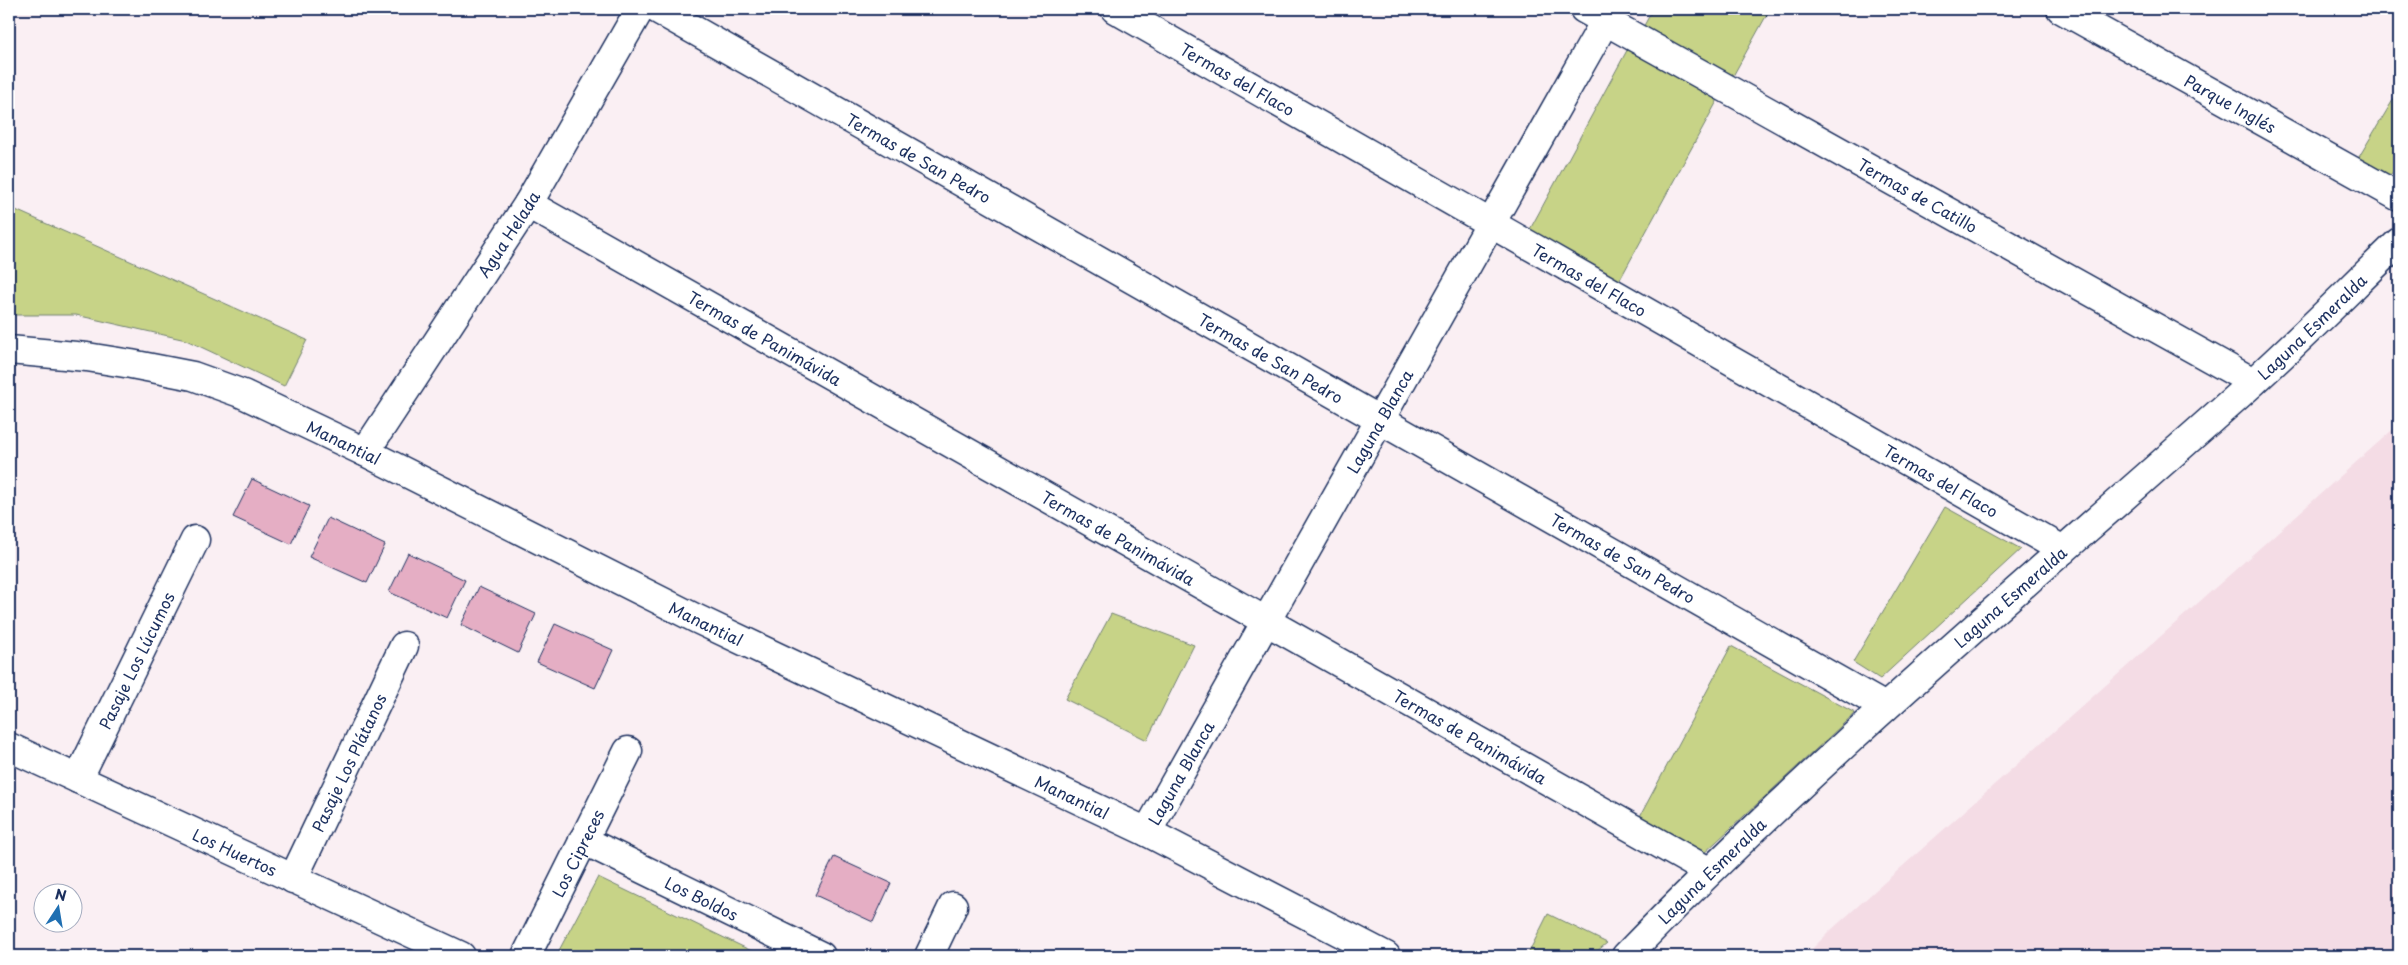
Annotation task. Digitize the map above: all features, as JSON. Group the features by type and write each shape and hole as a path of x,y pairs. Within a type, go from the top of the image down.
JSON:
{"street":[{"name":"Agua Helada","path":"365,452 528,204 640,9"},
{"name":"Termas de San Pedro","path":"656,9 1885,707"},
{"name":"Termas del Flaco","path":"1115,9 2063,550"},
{"name":"Parque Inglés","path":"2061,9 2399,197"},
{"name":"Laguna Blanca","path":"1147,832 1491,223 1600,13"},
{"name":"Termas de Catillo","path":"1600,13 2253,382"},
{"name":"Termas de Panimávida","path":"528,204 1708,871"},
{"name":"Laguna Esmeralda","path":"1626,956 1708,871 1885,707 2253,382 2399,242"},
{"name":"Manantial","path":"9,350 88,356 193,376 242,394 365,452 695,618 1147,832 1386,956"},
{"name":"Pasaje Los Lúcumos","path":"78,779 196,540"},
{"name":"Pasaje Los Plátanos","path":"293,879 404,646"},
{"name":"Los Huertos","path":"9,747 460,956"},
{"name":"Los Cipreces","path":"526,956 628,751"},
{"name":"Los Boldos","path":"583,840 821,956"},
{"path":"929,956 953,906"}],"shaded area":[{"path":"2399,424 2399,956 1805,956 1831,930"}],"green space":[{"path":"1653,9 1770,9 1728,85 1639,35"},
{"path":"1631,43 1721,94 1618,283 1528,233"},
{"path":"2399,90 2399,165 2372,195 2347,177"},
{"path":"9,207 307,340 284,386 186,340 76,315 9,315"},
{"path":"1945,507 2021,549 1880,679 1853,662"},
{"path":"1111,614 1194,645 1147,740 1065,699"},
{"path":"1731,646 1855,713 1702,855 1638,820"},
{"path":"598,877 762,956 556,956"},
{"path":"1548,914 1607,943 1591,956 1527,956"}],"building":[{"path":"252,479 309,506 291,544 233,517"},
{"path":"328,518 385,545 367,583 309,557"},
{"path":"408,553 465,580 447,618 389,592"},
{"path":"479,587 536,614 518,653 461,625"},
{"path":"555,624 613,650 595,688 537,662"},
{"path":"834,857 891,883 873,922 815,895"}]}
